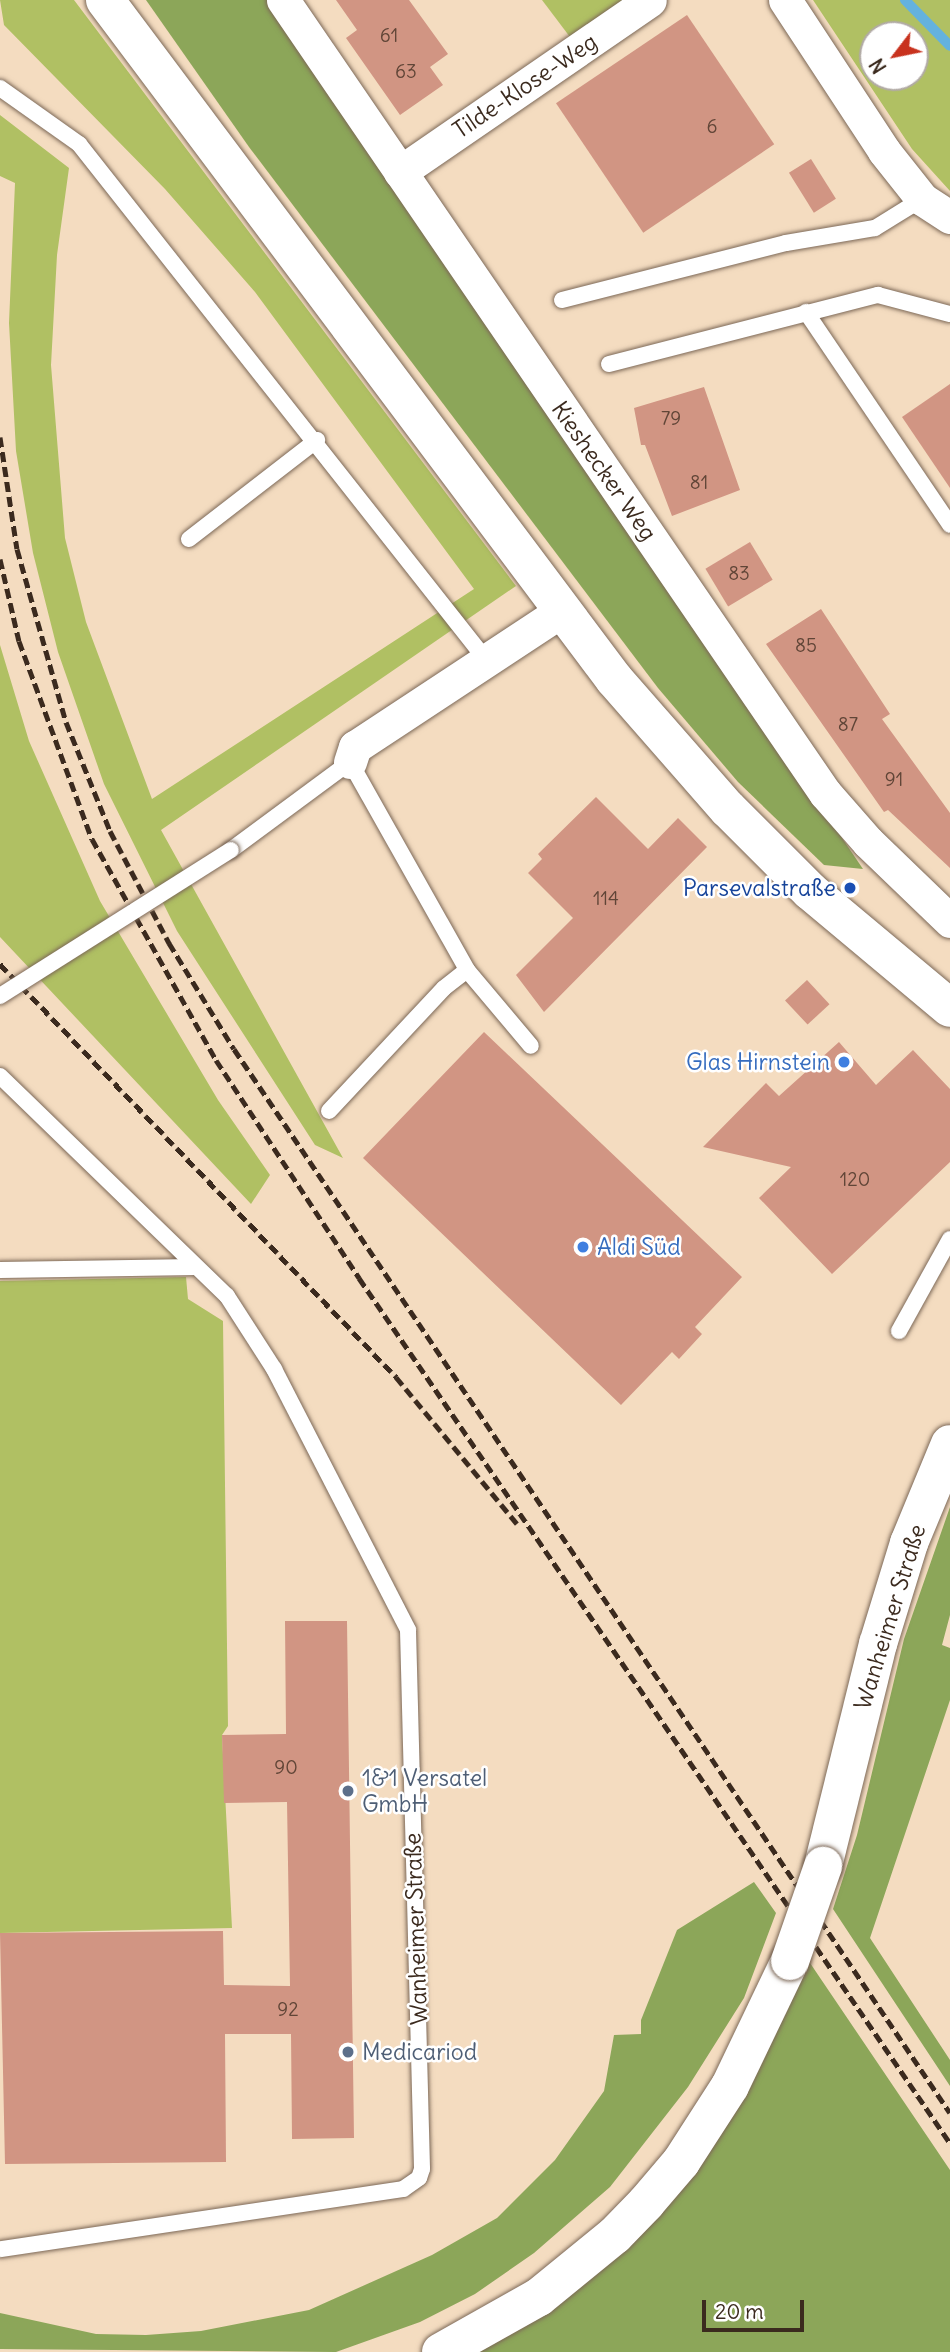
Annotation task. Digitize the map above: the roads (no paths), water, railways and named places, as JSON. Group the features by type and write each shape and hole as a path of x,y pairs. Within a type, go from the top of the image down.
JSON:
{"street":[{"path":"105,0 614,679 728,809 810,891 950,1008"},
{"name":"Kieshecker Weg","path":"283,0 825,793 868,842 950,921"},
{"name":"Tilde-Klose-Weg","path":"400,172 650,0"},
{"path":"785,0 884,151 922,199 950,217"},
{"path":"350,762 355,747 562,610"},
{"name":"Wanheimer Straße","path":"441,2352 539,2297 606,2243 646,2203 719,2105 759,2034 790,1961 823,1866 878,1644 909,1543 950,1444"}],"lane":[{"path":"0,88 79,144 317,440 487,661"},
{"path":"562,300 786,243 875,228 922,199"},
{"path":"609,364 878,295 950,314"},
{"path":"806,312 950,525"},
{"path":"189,538 317,440"},
{"path":"0,996 231,850 350,762 467,970 531,1046"},
{"path":"329,1111 444,988 467,970"},
{"name":"Wanheimer Straße","path":"0,1076 227,1296 274,1369 408,1630 422,2169 419,2178 403,2189 0,2249"},
{"path":"899,1331 950,1239"},
{"path":"0,1270 196,1267"}],"waterway":[{"path":"905,0 950,46"}],"railway":[{"path":"0,437 17,549 66,722 110,831 169,943 234,1049 950,2113"},
{"path":"0,559 19,641 92,839 216,1060 359,1278 950,2143"},
{"path":"0,964 396,1377 518,1525"}],"place":[{"name":"Parsevalstraße","path":"850,888"},
{"name":"Glas Hirnstein","path":"844,1062"},
{"name":"Aldi Süd","path":"583,1247"},
{"name":"1&1 Versatel GmbH","path":"348,1791"},
{"name":"Medicariod","path":"348,2052"}]}
